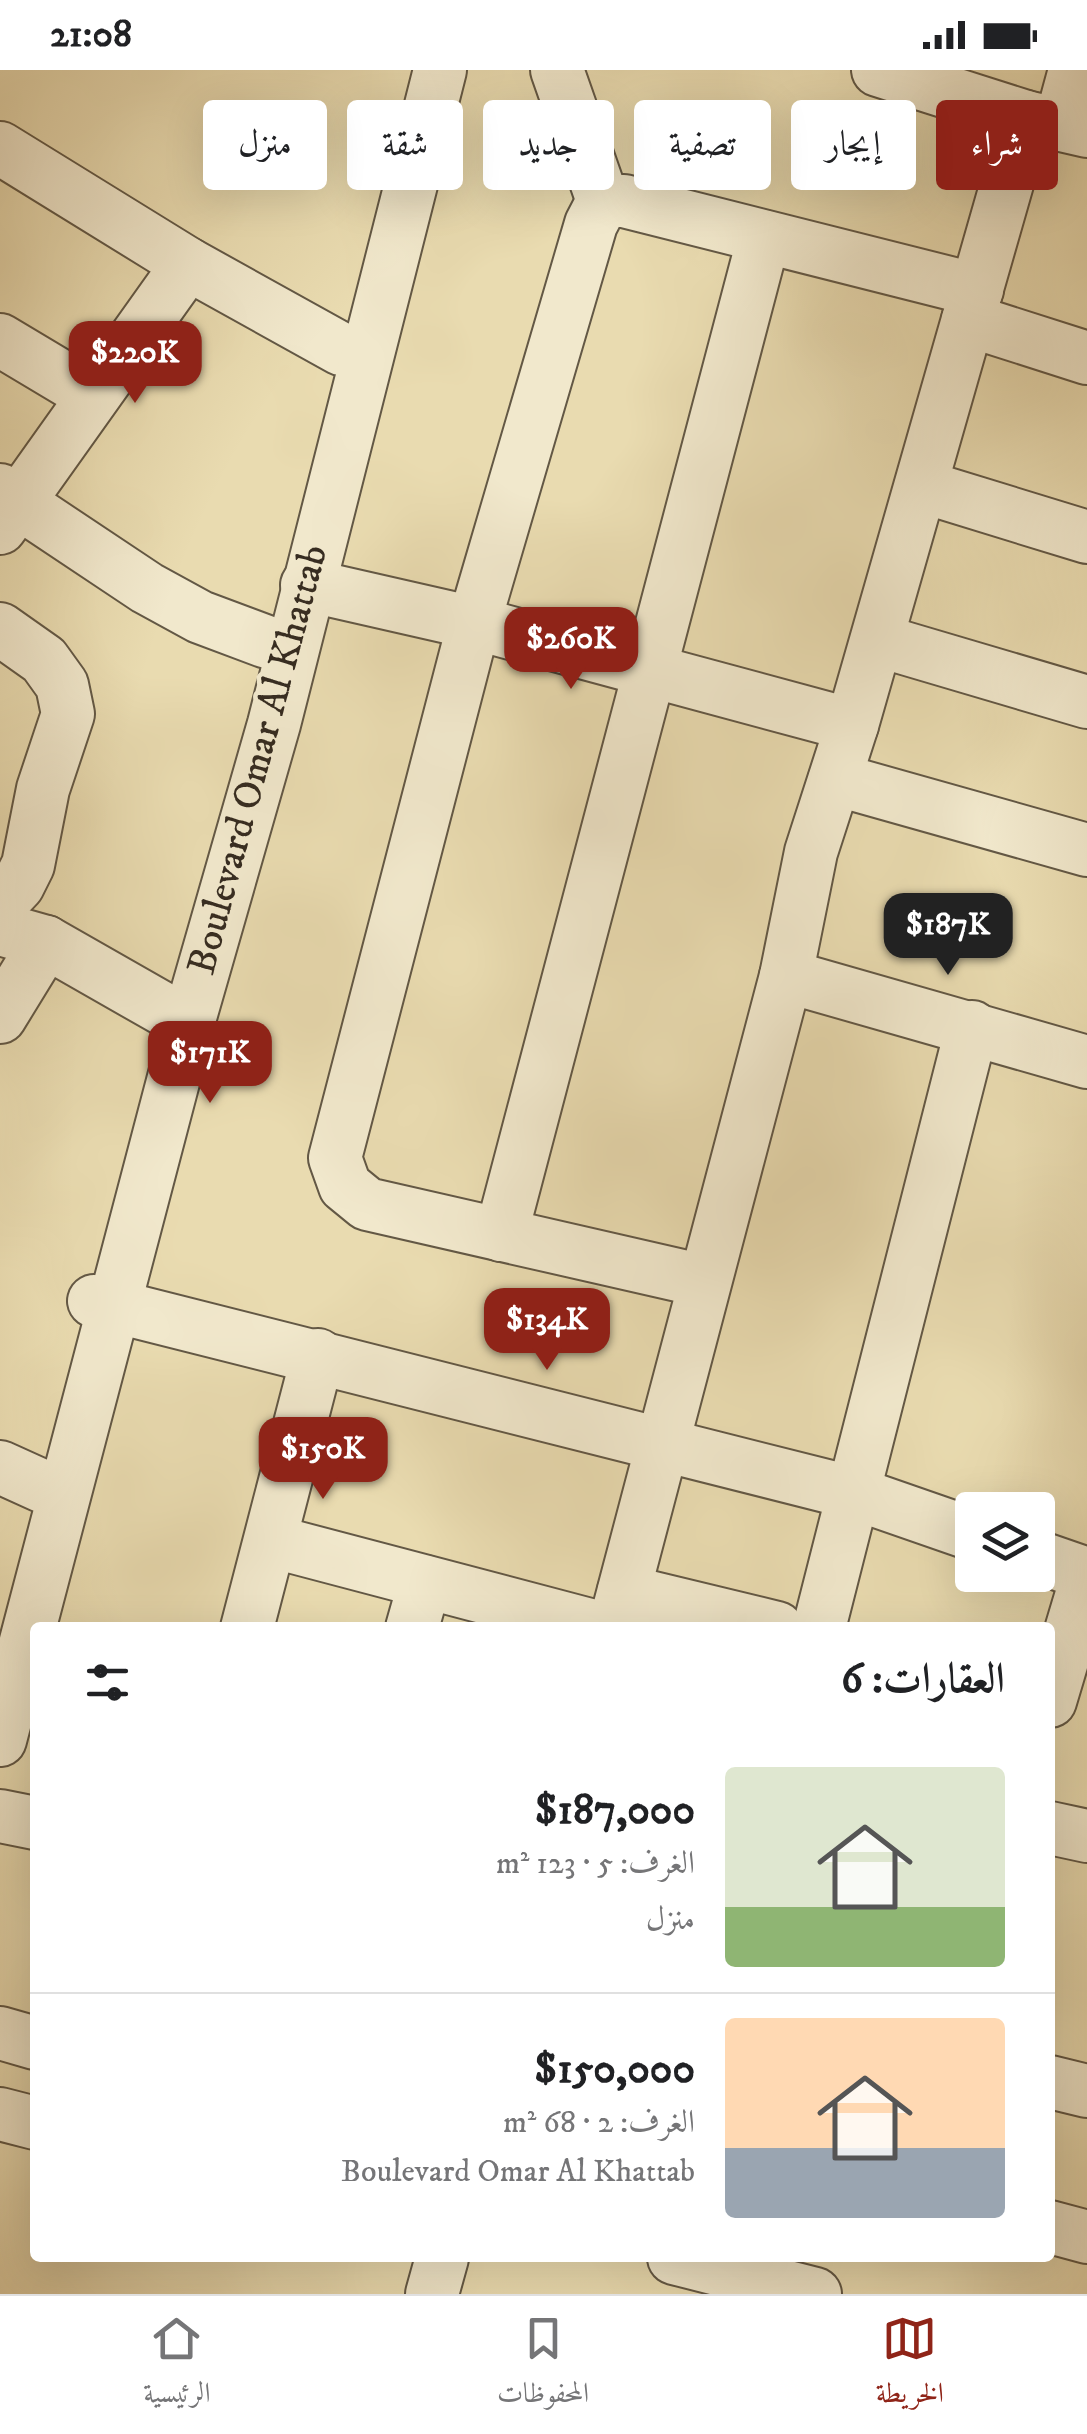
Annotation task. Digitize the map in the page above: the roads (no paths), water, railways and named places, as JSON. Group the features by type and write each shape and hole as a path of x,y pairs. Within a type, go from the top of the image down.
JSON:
{"street":[{"path":"557,70 603,201 591,224 474,623 335,1158 345,1186 367,1204 704,1281"},
{"path":"878,70 978,100"},
{"path":"1058,124 1075,70"},
{"name":"Boulevard Omar Al Khattab","path":"0,1740 105,1303 167,1011 234,773 340,349 420,71"},
{"name":"Boulevard Omar Al Khattab","path":"2,1635 21,1476 105,1303 274,724 420,71"},
{"path":"0,148 188,264 340,349"},
{"path":"613,1615 662,1447 786,976 804,878 973,305 1027,190"},
{"path":"603,201 624,201 764,237 973,305 1087,358"},
{"path":"501,1235 764,237"},
{"path":"188,264 6,507 200,617 267,642"},
{"path":"0,340 92,395"},
{"path":"920,486 1087,537"},
{"path":"307,586 474,623 852,725"},
{"path":"0,629 44,660 62,685 68,714 43,789 28,865 18,885 0,904"},
{"path":"877,640 1087,702"},
{"path":"835,779 1087,850"},
{"path":"0,1017 23,936 167,1011"},
{"path":"786,976 1087,1062"},
{"path":"822,1622 972,1027"},
{"path":"105,1303 854,1493 955,1528"},
{"path":"249,1622 318,1355"},
{"path":"271,1541 418,1604 702,1622"},
{"path":"1055,1563 1087,1575 1055,1685"},
{"path":"0,1816 30,1822"},
{"path":"1055,1829 1087,1836"},
{"path":"0,2033 30,2042"},
{"path":"1055,2083 1087,2090"},
{"path":"0,2114 30,2122"},
{"path":"1055,2228 1087,2237"},
{"path":"432,2294 441,2262"},
{"path":"690,2262 815,2294"}]}
